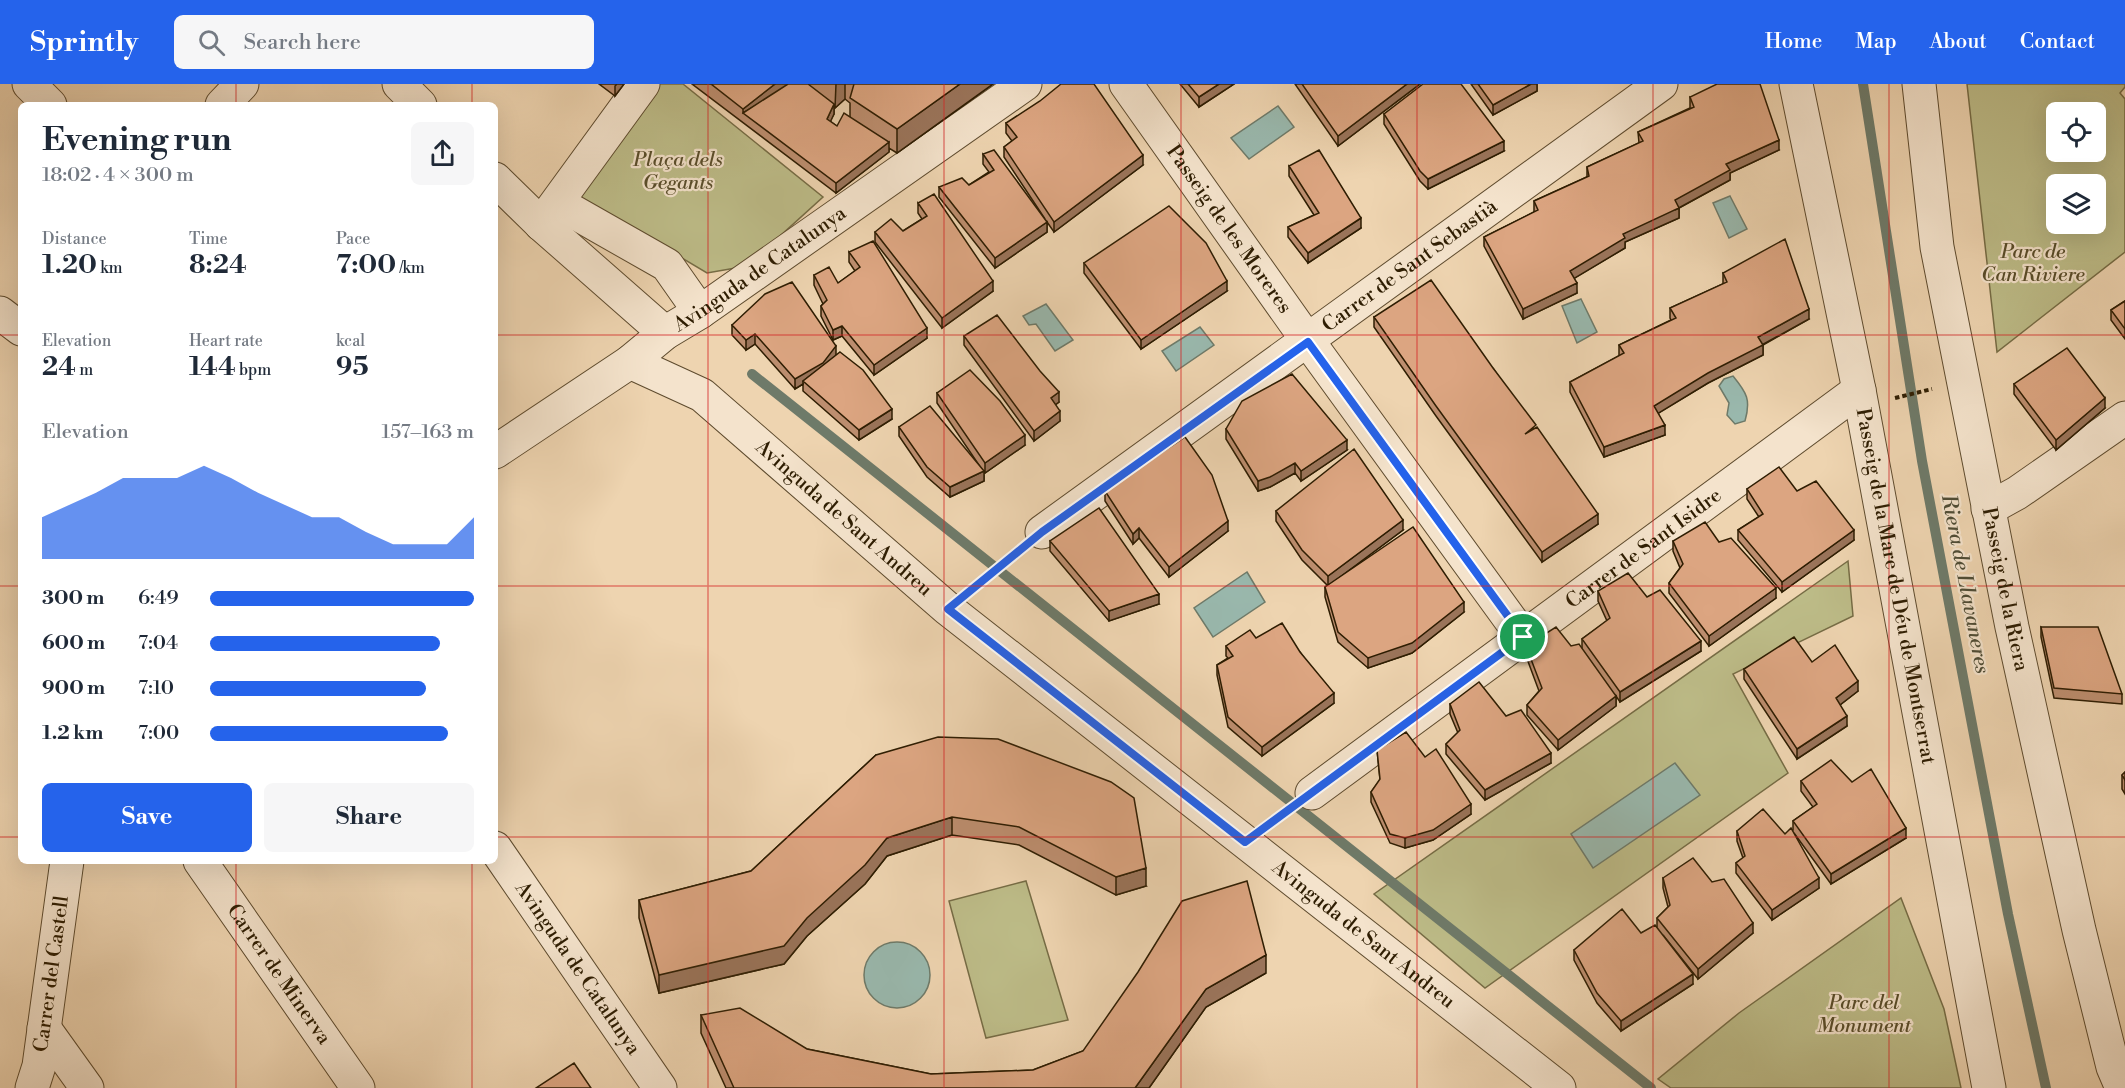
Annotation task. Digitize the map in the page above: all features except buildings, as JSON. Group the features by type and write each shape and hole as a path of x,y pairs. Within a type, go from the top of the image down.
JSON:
{"street":[{"path":"225,102 242,84"},
{"path":"399,84 417,102"},
{"path":"541,224 643,84"},
{"name":"Avinguda de Catalunya","path":"498,450 630,362 665,333 700,312 1025,84"},
{"name":"Passeig de les Moreres","path":"1126,84 1308,342 1523,637"},
{"name":"Carrer de Sant Sebastià","path":"1042,532 1308,342 1661,84"},
{"name":"Passeig de la Mare de Déu de Montserrat","path":"1796,84 1873,395 1989,1088"},
{"name":"Passeig de la Riera","path":"1919,84 1937,247 1988,509 2079,930 2112,1067 2122,1088"},
{"path":"498,182 541,224 665,333"},
{"path":"541,224 572,211 667,265 700,312"},
{"path":"0,313 18,327"},
{"name":"Avinguda de Sant Andreu","path":"630,362 702,395 948,609 1559,1088"},
{"name":"Carrer de Sant Isidre","path":"1312,793 1523,637 1873,395"},
{"path":"1988,509 2017,493 2125,418"},
{"name":"Avinguda de Catalunya","path":"498,852 660,1088"},
{"name":"Carrer del Castell","path":"32,1088 39,1066 67,864"},
{"name":"Carrer de Minerva","path":"202,864 358,1088"},
{"path":"44,1028 87,1088"}],"path":[{"path":"1873,395 1935,388"},
{"path":"948,609 1042,532"},
{"path":"1245,842 1312,793"}],"green space":[{"name":"Plaça dels Gegants","path":"645,84 683,84 823,197 747,266 707,273 573,193"},
{"name":"Parc de Can Riviere","path":"1967,84 2125,84 2120,93 2125,99 2125,252 1997,352"},
{"path":"1848,561 1853,616 1733,674 1788,773 1485,988 1374,894"},
{"path":"1026,881 1068,1020 986,1038 949,901"},
{"name":"Parc del Monument","path":"1901,898 1944,1009 1961,1088 1671,1088 1658,1079 1739,1013"}],"water":[{"path":"1278,106 1294,127 1249,159 1231,138"},
{"path":"1730,196 1747,229 1729,238 1713,203"},
{"path":"1581,299 1597,332 1577,343 1562,306"},
{"path":"1046,304 1073,340 1055,351 1036,324 1029,325 1023,316"},
{"path":"1200,327 1214,345 1176,371 1162,351"},
{"path":"1733,376 1745,392 1748,402 1745,421 1735,424 1727,415 1729,403 1719,386 1724,379"},
{"path":"1247,572 1265,602 1213,637 1194,608"},
{"path":"1675,763 1700,795 1593,868 1571,834"},
{"path":"897,942 910,944 925,957 930,975 928,988 915,1003 897,1008 884,1006 869,993 864,975 866,962 879,947"}],"waterway":[{"name":"Riera de Llavaneres","path":"1863,84 1922,461 2008,914 2046,1088"},
{"path":"752,374 1651,1088"}],"route":[{"path":"1308,342 1523,637 1245,842 948,609 1042,532 1308,342"}]}
